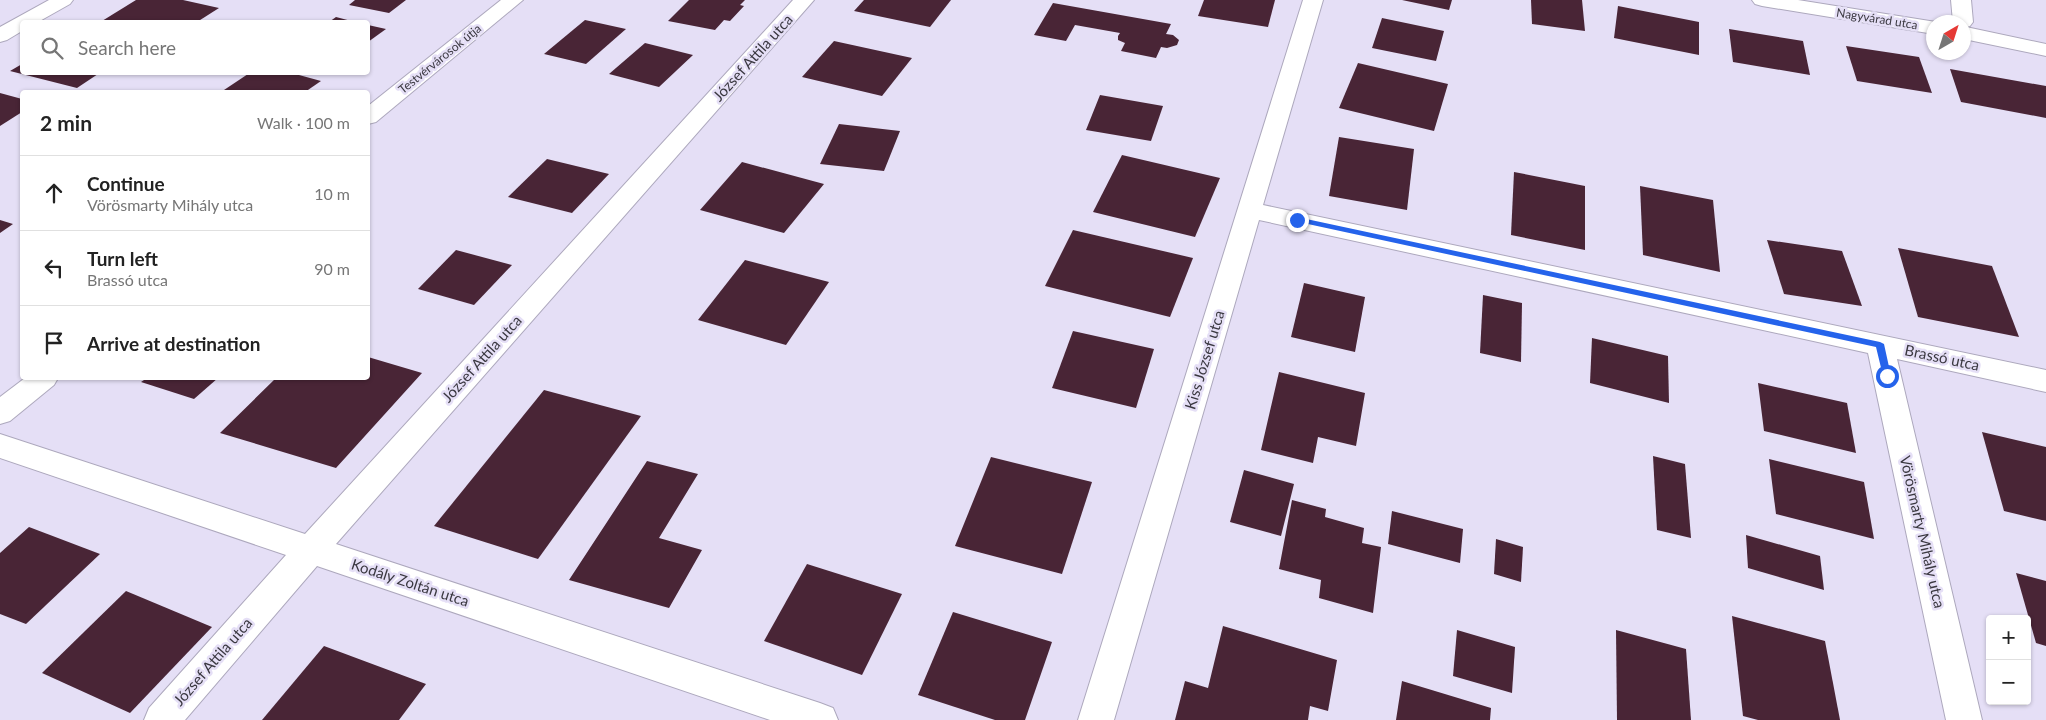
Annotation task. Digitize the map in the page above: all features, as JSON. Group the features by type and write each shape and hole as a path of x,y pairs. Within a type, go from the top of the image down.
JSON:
{"street":[{"path":"28,20 63,0"},
{"name":"Testvérvárosok útja","path":"370,115 513,0"},
{"name":"József Attila utca","path":"162,720 311,550 804,0"},
{"name":"Kiss József utca","path":"1096,720 1313,0"},
{"name":"Nagyvárad utca","path":"1762,0 1926,27"},
{"path":"1961,0 1963,15"},
{"path":"0,36 20,25"},
{"path":"1971,30 2046,50"},
{"name":"Brassó utca","path":"1250,210 2046,381"},
{"name":"Vörösmarty Mihály utca","path":"1880,344 1964,720"},
{"path":"0,413 41,380"},
{"name":"Kodály Zoltán utca","path":"0,446 820,720"}],"building":[{"path":"136,0 183,0 219,8 200,20 104,20"},
{"path":"355,0 406,0 389,13 349,5"},
{"path":"689,0 745,0 740,5 744,6 730,21 724,20 715,30 668,21"},
{"path":"864,0 951,0 930,27 854,11"},
{"path":"1204,0 1275,0 1268,27 1198,16"},
{"path":"1402,0 1452,0 1449,10"},
{"path":"1531,0 1582,0 1585,31 1532,24"},
{"path":"1053,3 1171,24 1166,34 1173,35 1179,40 1177,45 1167,48 1161,47 1156,58 1121,51 1125,43 1118,40 1120,33 1075,25 1066,41 1034,35"},
{"path":"1618,6 1699,22 1699,55 1614,38"},
{"path":"336,17 347,20 332,20"},
{"path":"1382,18 1444,31 1436,61 1372,48"},
{"path":"585,20 626,29 586,64 544,54"},
{"path":"370,25 386,29 370,41"},
{"path":"1729,29 1803,41 1810,75 1733,62"},
{"path":"834,41 912,58 882,96 802,77"},
{"path":"645,43 693,55 659,87 609,74"},
{"path":"1846,46 1919,57 1932,93 1857,81"},
{"path":"1358,63 1448,84 1434,131 1339,108"},
{"path":"20,65 20,74 10,71"},
{"path":"1950,69 2046,86 2046,118 1961,102"},
{"path":"26,75 96,75 77,88"},
{"path":"246,75 299,75 321,81 308,90 224,90"},
{"path":"0,93 20,98 20,113 0,126"},
{"path":"1100,95 1163,106 1151,141 1086,130"},
{"path":"839,124 900,131 884,171 820,164"},
{"path":"1339,137 1414,149 1407,210 1329,196"},
{"path":"1122,155 1220,178 1195,237 1093,212"},
{"path":"547,159 609,174 572,213 508,197"},
{"path":"742,162 824,184 784,233 700,210"},
{"path":"1514,172 1585,186 1585,250 1511,235"},
{"path":"1640,186 1713,200 1720,272 1643,255"},
{"path":"0,220 13,224 0,233"},
{"path":"1073,230 1193,258 1170,317 1045,286"},
{"path":"1767,240 1842,251 1862,306 1784,294"},
{"path":"1898,248 1992,266 2019,337 1918,317"},
{"path":"456,250 512,265 474,305 418,289"},
{"path":"745,260 829,282 786,345 698,320"},
{"path":"1304,283 1365,297 1355,352 1291,337"},
{"path":"1483,295 1522,303 1521,362 1480,353"},
{"path":"1073,331 1154,349 1136,408 1052,388"},
{"path":"1592,338 1668,356 1669,403 1590,383"},
{"path":"370,358 422,373 336,468 220,433 274,380 370,380"},
{"path":"1279,372 1365,393 1356,446 1318,437 1313,463 1261,450"},
{"path":"144,380 216,380 194,399 141,382"},
{"path":"1758,383 1847,403 1856,453 1764,431"},
{"path":"544,390 641,416 538,559 434,526"},
{"path":"1982,432 2046,447 2046,521 2004,511"},
{"path":"1653,456 1685,464 1691,538 1657,530"},
{"path":"991,457 1092,482 1062,574 955,546"},
{"path":"1769,459 1864,482 1874,539 1776,514"},
{"path":"647,461 698,474 659,538 702,550 669,608 569,580"},
{"path":"1244,470 1294,484 1281,536 1230,522"},
{"path":"1292,500 1326,509 1325,517 1364,528 1362,543 1381,547 1373,613 1319,598 1321,580 1279,569"},
{"path":"1392,511 1463,529 1460,563 1388,544"},
{"path":"29,527 100,554 26,624 0,614 0,553"},
{"path":"1746,535 1820,556 1824,590 1748,568"},
{"path":"1496,539 1523,547 1521,582 1494,574"},
{"path":"807,564 902,594 862,675 764,641"},
{"path":"2016,573 2046,581 2046,646 2036,643 2031,626 2031,615 2028,615"},
{"path":"126,591 212,627 130,713 42,673"},
{"path":"953,612 1052,642 1025,720 995,720 918,695"},
{"path":"1732,616 1825,641 1840,720 1758,720 1743,716"},
{"path":"1223,626 1337,660 1328,711 1310,706 1308,720 1175,720 1185,681 1208,688"},
{"path":"1457,630 1515,647 1512,693 1453,676"},
{"path":"1616,630 1686,649 1691,720 1617,720"},
{"path":"324,646 426,684 399,720 262,720"},
{"path":"1402,681 1491,708 1490,720 1396,720"}],"route":[{"path":"1297,220 1880,344 1887,376"}]}
